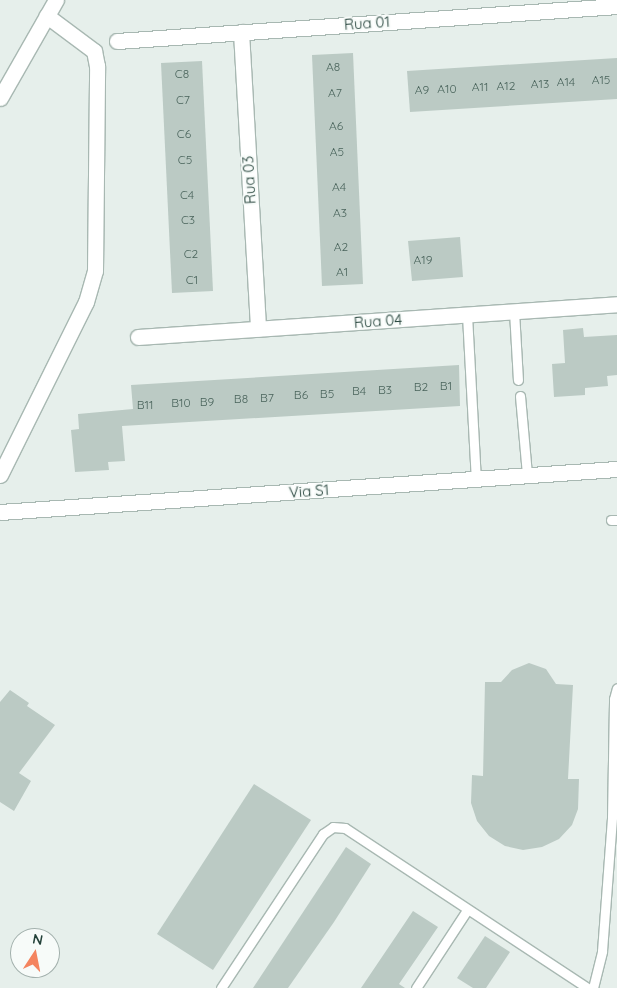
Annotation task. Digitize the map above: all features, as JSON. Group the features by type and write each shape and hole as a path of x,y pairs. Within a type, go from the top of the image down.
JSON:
{"street":[{"path":"0,98 56,0"},
{"name":"Rua 01","path":"117,41 617,6"},
{"path":"0,475 86,302 95,271 98,66 94,51 47,16"},
{"name":"Rua 03","path":"241,32 258,329"},
{"name":"Rua 04","path":"138,337 617,304"},
{"name":"Via S1","path":"0,512 617,469"}],"lane":[{"path":"514,311 518,380"},
{"path":"467,315 476,479"},
{"path":"520,396 527,476"},
{"path":"593,988 602,950 614,817 614,699 617,688"},
{"path":"221,988 323,834 332,827 345,828 588,988"},
{"path":"416,988 468,910"}],"building":[{"path":"353,53 363,284 322,286 312,55"},
{"path":"617,58 617,99 410,112 407,71"},
{"path":"202,61 213,291 172,293 161,63"},
{"path":"460,237 463,277 412,281 408,241"},
{"path":"583,328 584,337 617,335 617,375 607,376 608,386 585,388 585,395 554,397 552,364 565,363 563,330"},
{"path":"459,365 460,406 122,426 125,461 108,462 109,470 75,472 71,430 79,429 78,414 133,409 131,385"},
{"path":"529,663 546,669 556,684 573,685 568,779 579,779 578,809 572,825 559,839 542,847 523,850 505,846 489,836 477,821 471,803 472,775 483,776 485,682 501,682 512,670"},
{"path":"10,690 29,703 27,706 55,725 19,773 31,781 14,811 0,802 0,702"},
{"path":"254,784 311,820 213,970 157,934"},
{"path":"346,847 371,864 334,922 288,988 253,988"},
{"path":"413,911 438,927 399,984 405,988 361,988"},
{"path":"485,936 510,952 486,988 473,988 457,978"}]}
